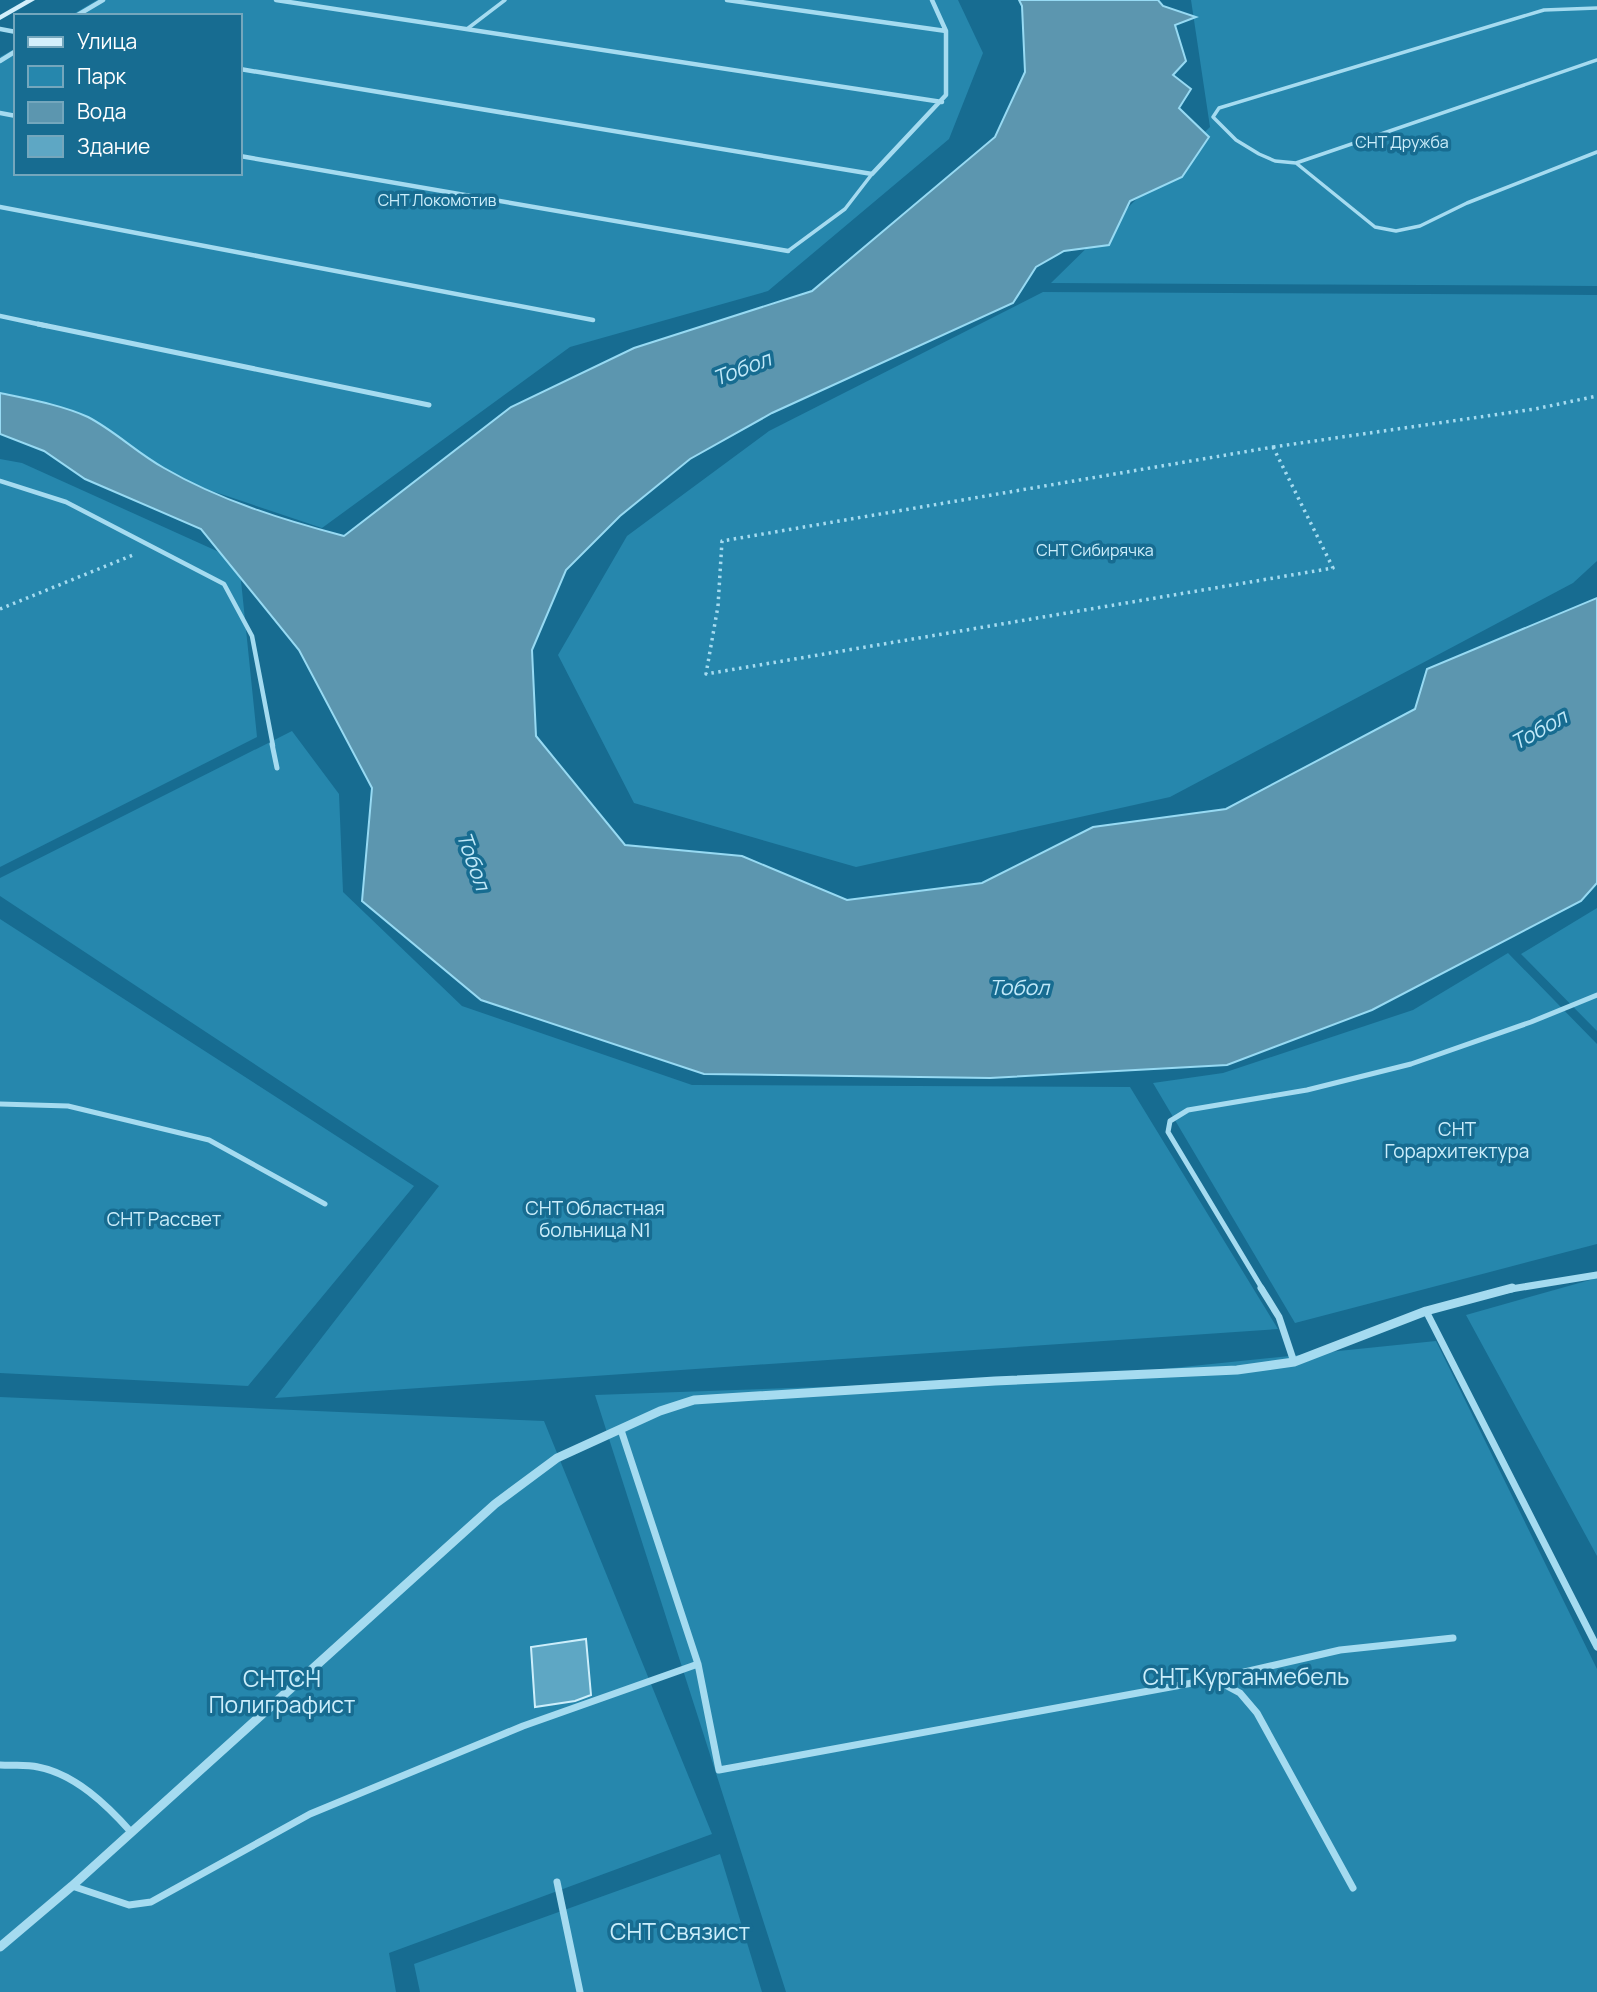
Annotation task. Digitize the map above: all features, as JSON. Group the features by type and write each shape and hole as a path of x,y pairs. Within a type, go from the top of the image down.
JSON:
{"main road":[{"path":"0,18 31,0"}],"street":[{"path":"79,14 103,0"},
{"path":"276,0 942,102"},
{"path":"727,0 946,31"},
{"path":"242,69 872,174 946,96 946,31 932,0"},
{"path":"242,156 788,251"},
{"path":"0,207 593,320"},
{"path":"0,316 429,405"},
{"path":"0,1947 72,1886 495,1504 557,1458 660,1411 694,1400 995,1381 1237,1370 1294,1362 1426,1311 1518,1286 1597,1275"}],"lane":[{"path":"467,29 505,0"},
{"path":"1597,8 1544,10 1219,108 1213,117 1236,140 1259,154 1275,161 1296,163 1597,60"},
{"path":"1296,163 1375,227 1396,231 1420,226 1467,203 1597,152"},
{"path":"788,251 845,209 872,174"},
{"path":"0,481 66,502 224,584 252,636 277,768"},
{"path":"1294,1362 1279,1317 1168,1132 1170,1121 1188,1110 1307,1090 1411,1064 1531,1022 1597,995"},
{"path":"0,1104 68,1106 209,1140 244,1157 325,1205"},
{"path":"1426,1311 1597,1647"},
{"path":"621,1430 698,1664 719,1770 1214,1679 1340,1650 1453,1638"},
{"path":"72,1886 130,1905 151,1902 310,1814 523,1726 698,1664"},
{"path":"1214,1679 1240,1693 1257,1713 1353,1888"},
{"path":"0,1765 42,1767 82,1788 114,1812 131,1832"},
{"path":"556,1882 580,1992"}],"path":[{"path":"1273,447 1333,568 706,674 718,606 722,541 1273,447 1535,409 1597,396"},
{"path":"0,609 130,557 147,543"}],"green space":[{"name":"СНТ Локомотив","path":"97,0 958,0 983,53 949,139 768,291 570,347 322,528 0,420 0,57 14,49 14,175 242,175 242,14 73,14"},
{"name":"СНТ Дружба","path":"1191,0 1597,0 1597,286 1051,283 1210,127"},
{"name":"СНТ Сибирячка","path":"1043,292 1597,295 1597,561 1573,583 1170,797 856,867 634,803 558,655 627,536 769,431"},
{"path":"0,459 22,463 239,561 257,737 0,867"},
{"name":"СНТ Областная больница N1","path":"292,731 339,794 343,892 462,1006 692,1085 1130,1087 1278,1329 275,1398 439,1186 0,896 0,878"},
{"path":"1597,908 1597,1031 1521,954"},
{"name":"СНТ Рассвет","path":"0,919 414,1186 248,1386 0,1373"},
{"name":"СНТ Горархитектура","path":"1508,953 1597,1044 1597,1244 1295,1323 1153,1083 1223,1073 1413,1010"},
{"path":"1597,1278 1597,1556 1466,1315"},
{"name":"СНТ Курганмебель","path":"1436,1341 1597,1669 1597,1992 786,1992 595,1395 1076,1378"},
{"name":"СНТСН Полиграфист","path":"0,1397 544,1421 712,1834 389,1953 396,1992 0,1992"},
{"name":"СНТ Связист","path":"720,1854 762,1992 420,1992 414,1964"}],"water":[{"name":"Тобол","path":"1019,0 1158,0 1163,6 1196,17 1175,25 1186,61 1173,75 1191,89 1179,108 1209,137 1182,177 1130,201 1109,245 1064,251 1036,267 1013,303 772,413 690,459 620,516 566,570 532,650 536,736 625,845 742,856 847,900 982,883 1093,827 1226,809 1415,709 1427,669 1597,598 1597,883 1581,901 1372,1010 1227,1065 990,1078 704,1074 481,1000 362,901 372,788 299,650 201,529 85,479 44,451 0,434 0,393 45,403 88,417 154,462 207,490 275,516 344,536 511,407 634,348 812,291 995,137 1025,72 1022,6"}],"building":[{"path":"586,1639 591,1695 575,1701 535,1707 531,1647"}]}
